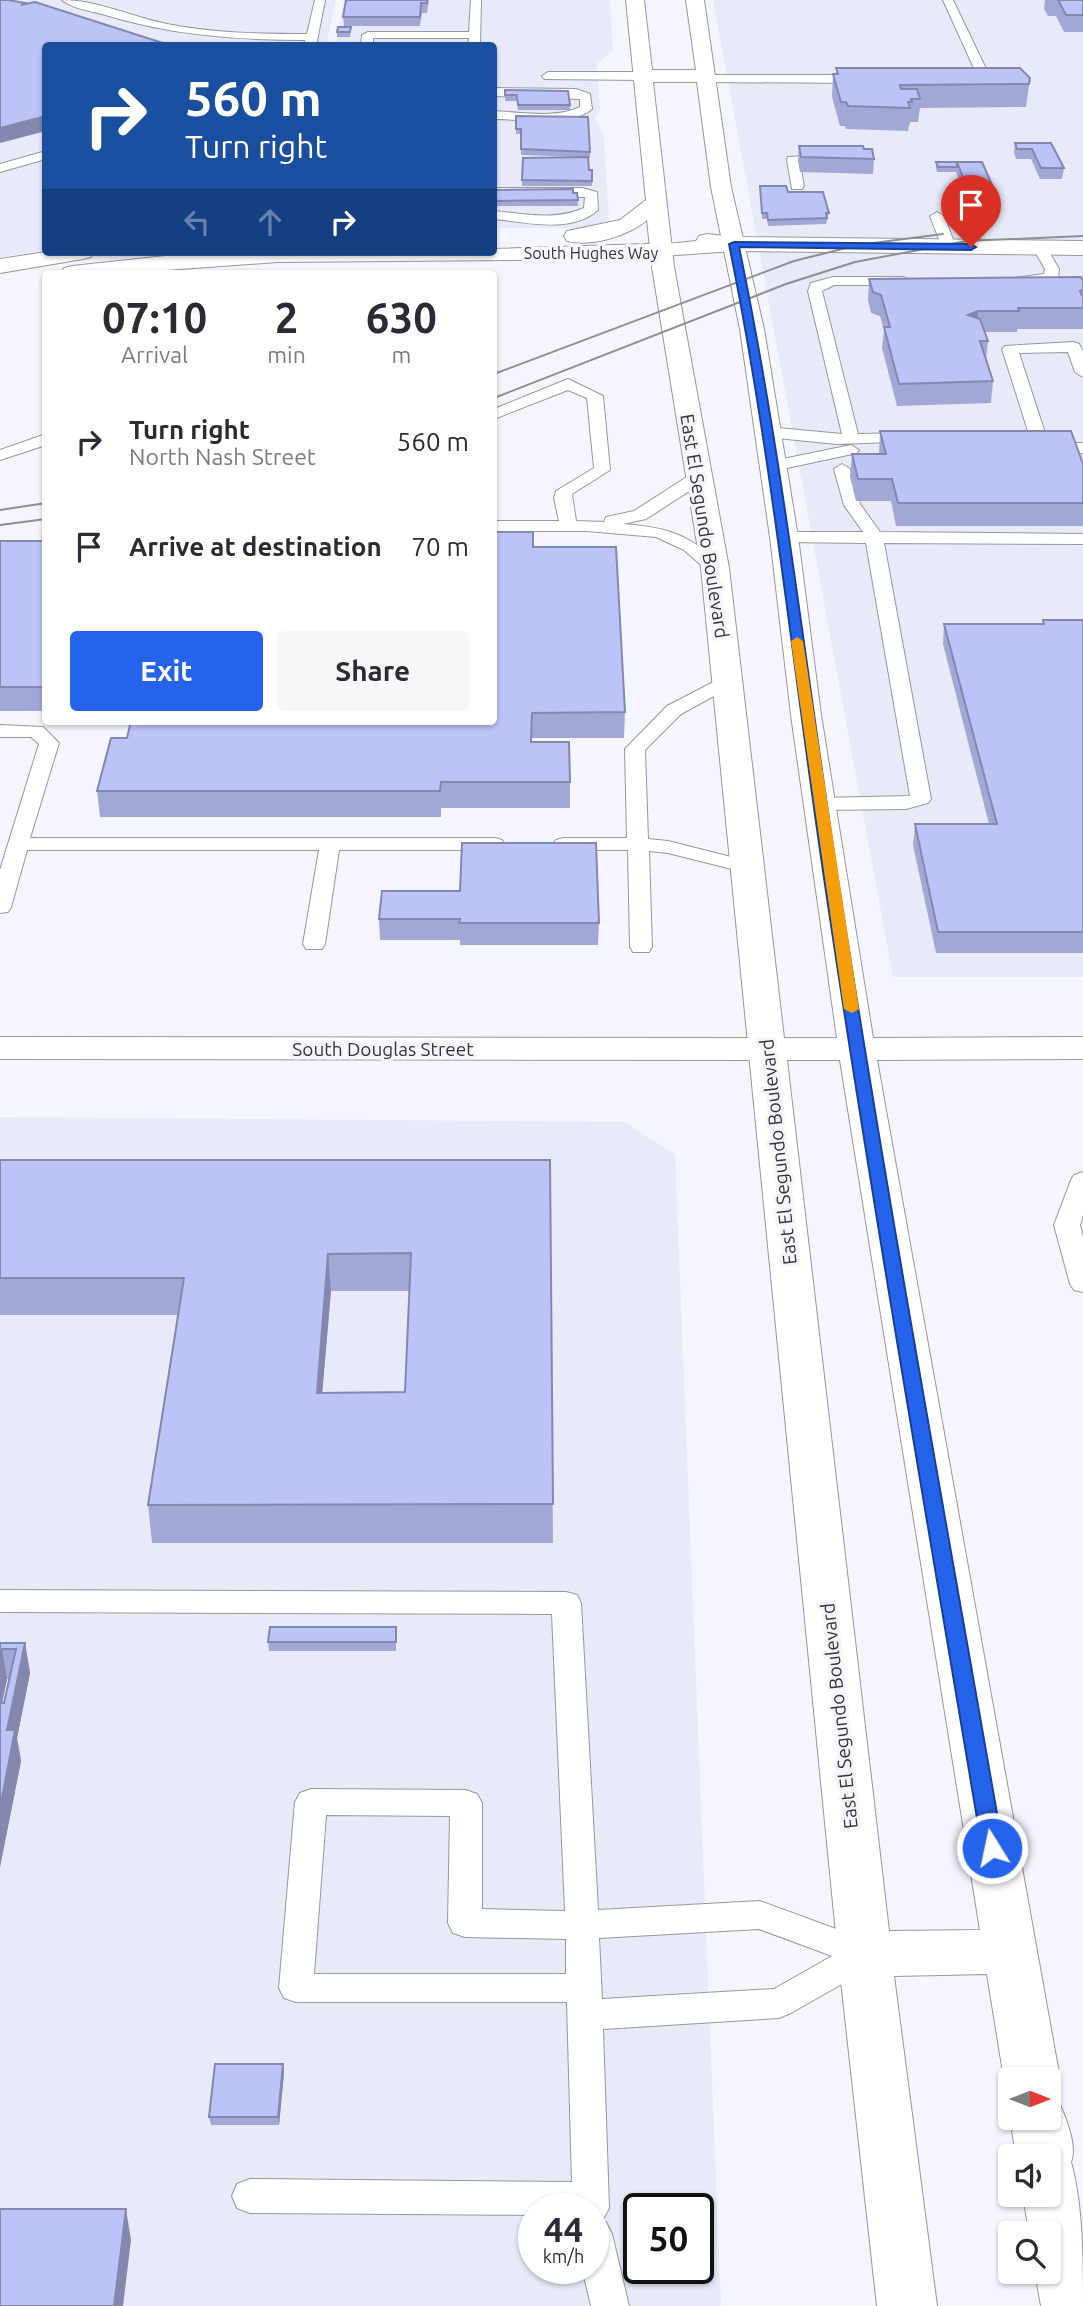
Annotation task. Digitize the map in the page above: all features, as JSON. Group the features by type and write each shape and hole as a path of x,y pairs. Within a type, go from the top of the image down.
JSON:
{"main road":[{"name":"East El Segundo Boulevard","path":"635,0 661,244 715,568 865,1954 907,2306"},
{"path":"695,0 721,187 754,340 784,537 806,715 868,1121 1030,2067"},
{"path":"642,76 707,78"},
{"path":"575,236 606,232 628,225 656,202"},
{"name":"South Hughes Way","path":"497,222 575,236 661,244"},
{"name":"South Hughes Way","path":"497,248 661,244 1083,248"},
{"path":"0,267 61,256"},
{"name":"South Hughes Way","path":"96,270 240,256"},
{"path":"0,286 42,278"},
{"name":"South Douglas Street","path":"0,1048 1083,1048"},
{"path":"865,1954 1010,1952"},
{"path":"1054,2207 1071,2306"}],"lane":[{"path":"66,0 113,15 183,30 311,41 320,0"},
{"path":"368,42 369,35 420,40 474,40 476,0"},
{"path":"946,79 985,79 948,0"},
{"path":"530,76 642,76"},
{"path":"707,78 881,79"},
{"path":"497,92 576,93 586,97 586,109 562,115 497,115"},
{"path":"0,168 42,156"},
{"path":"797,187 793,160 847,159"},
{"path":"497,192 592,195 592,209 582,215 497,222"},
{"path":"937,216 948,247"},
{"path":"1008,281 1051,278 1052,269 1040,248"},
{"path":"851,439 816,286 833,281 926,281"},
{"path":"1083,372 1074,347 1010,349 1038,436 1000,443 1083,448"},
{"path":"497,413 568,384 595,396 602,470 564,491 562,498 569,527"},
{"path":"767,432 926,443 841,450 773,466"},
{"path":"0,455 42,440"},
{"path":"820,804 906,803 921,799 874,537 864,518 852,505 842,469"},
{"path":"587,526 640,515 699,477"},
{"path":"497,526 587,526 659,532 690,546 715,568"},
{"path":"784,537 1083,539"},
{"path":"641,947 635,749 674,710 727,681"},
{"path":"0,731 37,731 49,743 0,907"},
{"path":"18,844 511,844"},
{"path":"314,944 330,844"},
{"path":"539,844 636,844 680,849 748,867"},
{"path":"1083,1181 1067,1225 1083,1284"},
{"path":"0,1601 566,1602 582,1924 591,2193"},
{"path":"311,1802 466,1803 465,1923 582,1924 760,1915 865,1954 779,2003 583,2001 296,1988 311,1802"},
{"path":"250,2196 518,2210"},
{"path":"606,2284 610,2306"}],"shaded area":[{"path":"0,0 336,0 327,42 42,42 42,250 0,257"},
{"path":"344,0 610,0 613,51 597,64 600,111 595,118 604,137 609,220 599,225 578,228 497,227 497,42 336,42"},
{"path":"713,0 1083,0 1083,977 893,977"},
{"path":"0,1117 624,1122 675,1154 721,2306 0,2306"}],"building":[{"path":"0,0 25,3 21,5 35,2 160,42 42,42 42,117 0,128"},
{"path":"346,0 427,0 427,3 421,3 420,17 343,17"},
{"path":"1058,0 1083,0 1083,15 1066,15"},
{"path":"338,27 351,27 350,32 337,32"},
{"path":"836,68 1020,68 1030,78 1029,84 900,85 901,89 917,89 920,99 911,99 912,102 908,102 910,108 848,106 846,102 841,102 833,74 838,74"},
{"path":"505,90 568,91 570,105 518,105 517,95 505,95"},
{"path":"516,116 588,117 590,152 521,149 521,129 516,129"},
{"path":"1015,143 1051,143 1064,168 1041,168 1032,149 1017,149"},
{"path":"799,146 863,146 864,149 872,149 874,159 801,157"},
{"path":"588,157 592,181 522,180 523,158"},
{"path":"936,162 957,162 957,167 938,167"},
{"path":"957,162 982,162 993,187 967,187"},
{"path":"760,186 786,186 788,192 823,192 829,213 826,213 827,218 768,220 767,213 762,213"},
{"path":"573,189 578,200 497,201 497,190"},
{"path":"980,204 988,204 990,210 982,210"},
{"path":"1081,277 1083,308 1018,308 1019,311 978,311 968,315 980,319 988,341 980,341 993,381 899,384 884,327 890,327 881,295 873,292 869,279"},
{"path":"880,431 1071,431 1083,464 1083,503 898,503 892,479 858,479 852,454 886,454"},
{"path":"497,532 533,532 533,547 616,547 625,712 532,713 531,742 569,742 570,782 441,782 440,791 97,791 111,738 127,738 130,725 497,725"},
{"path":"0,541 42,541 42,687 0,687"},
{"path":"1043,620 1083,620 1083,932 938,932 915,824 997,824 944,624 1044,624"},
{"path":"462,843 596,843 599,923 459,923 460,919 379,919 382,891 460,891"},
{"path":"0,1160 550,1160 553,1504 148,1505 184,1278 0,1278","holes":["411,1253 405,1392 317,1393 328,1254"]},
{"path":"270,1627 396,1627 396,1642 268,1642"},
{"path":"0,1643 25,1643 7,1730 15,1730 0,1808 0,1703 4,1703 16,1649 2,1649 0,1659"},
{"path":"215,2064 283,2064 278,2117 209,2117"},
{"path":"0,2209 126,2209 114,2306 0,2306"}],"tram line":[{"path":"497,373 794,261 858,245 943,234"},
{"path":"497,397 786,284 855,262 967,241 1083,236"},
{"path":"0,510 42,504"},
{"path":"0,525 42,520"}],"slow traffic":[{"path":"797,641 852,1009"}],"route":[{"path":"971,247 734,244 754,345 784,537 806,715 868,1121 992,1848"}]}
